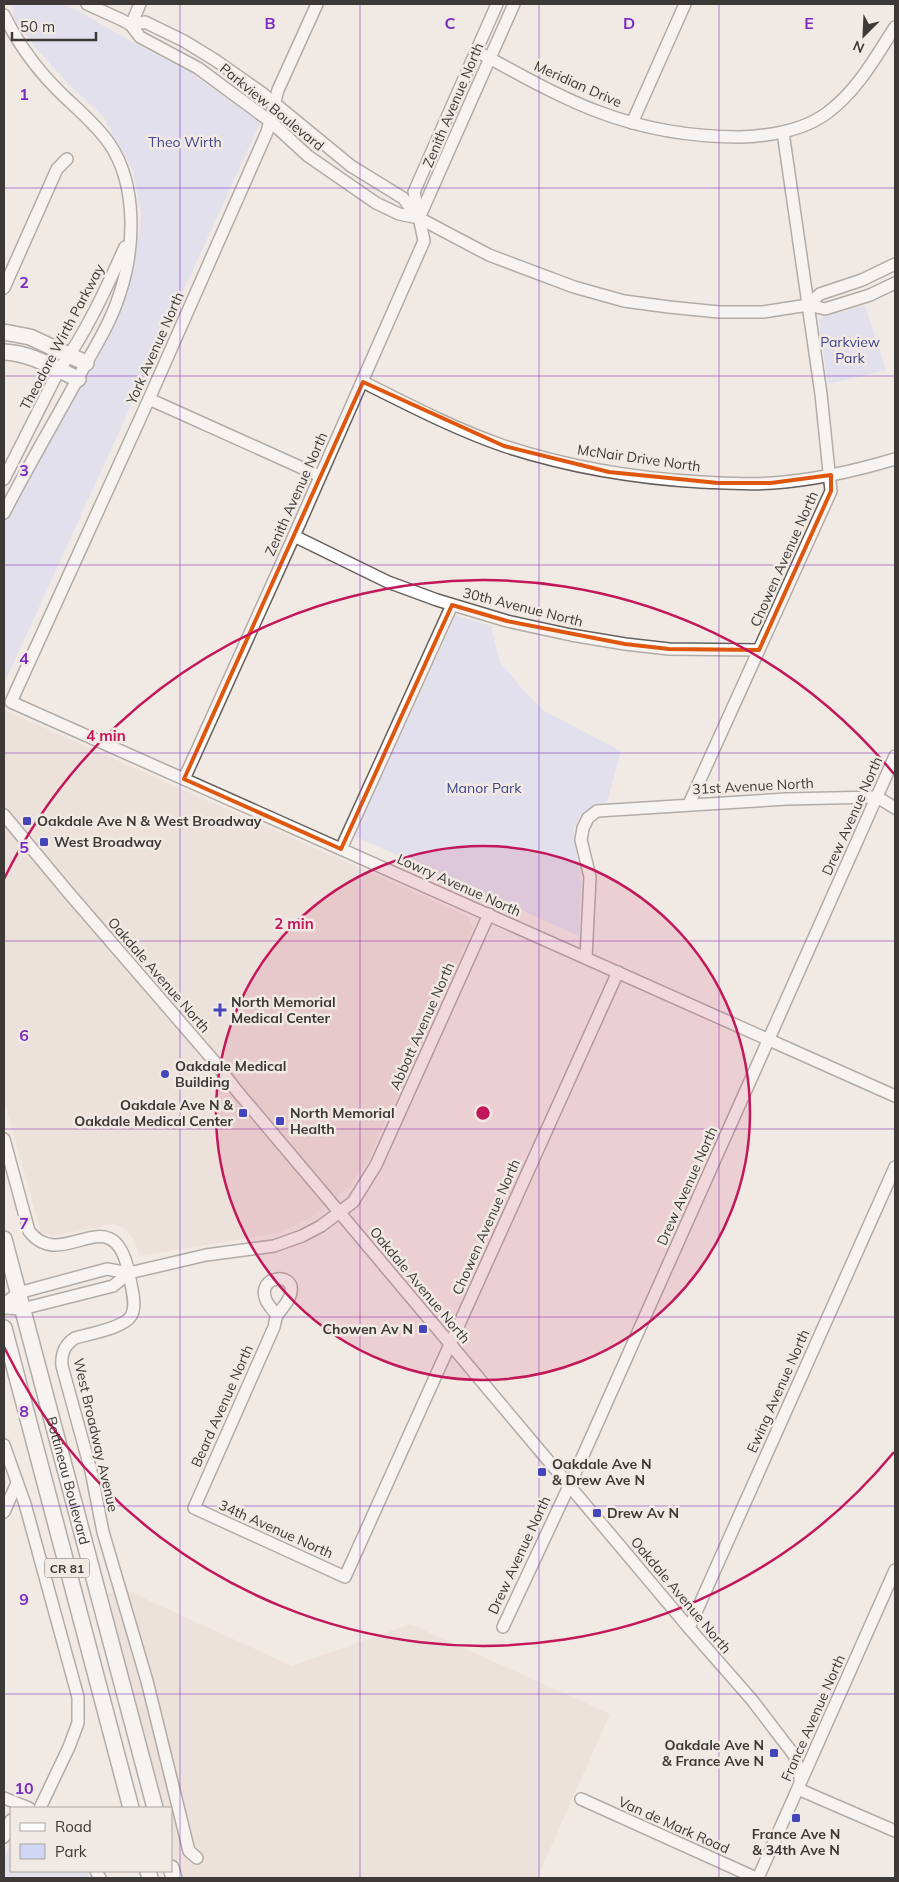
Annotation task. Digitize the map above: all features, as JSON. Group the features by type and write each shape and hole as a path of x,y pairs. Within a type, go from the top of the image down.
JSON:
{"main road":[{"path":"4,332 30,337 86,363"},
{"path":"4,352 14,352 32,357 78,379"},
{"name":"Bottineau Boulevard","path":"4,1239 155,1807"},
{"name":"Bottineau Boulevard","path":"4,1328 131,1807"}],"street":[{"path":"86,4 131,25 140,4"},
{"name":"York Avenue North","path":"10,702 149,399 270,122 278,90 317,4"},
{"name":"Zenith Avenue North","path":"184,779 424,241 414,192 497,4"},
{"name":"Zenith Avenue North","path":"419,218 514,4"},
{"path":"632,123 685,4"},
{"name":"Theodore Wirth Parkway","path":"4,16 15,38 30,60 67,99 93,122 110,143 121,163 131,207 131,234 124,281 119,297 96,347 4,513"},
{"name":"Parkview Boulevard","path":"419,218 403,198 351,166 230,70 184,41 145,22 131,25 140,37 198,68 270,122 308,156 376,203 399,214 419,218 513,265 574,287 624,301 718,312 763,312 808,305 825,310 870,295 895,283"},
{"name":"Meridian Drive","path":"476,51 598,112 632,123 675,133 715,137 766,136 783,132 825,115 845,98 895,28"},
{"name":"Chowen Avenue North","path":"689,804 831,491 822,394 783,132"},
{"path":"4,288 57,168 67,159"},
{"name":"Theodore Wirth Parkway","path":"4,479 59,370 70,356 105,290 131,234"},
{"name":"Parkview Boulevard","path":"808,305 820,294 862,280 895,264"},
{"name":"McNair Drive North","path":"362,382 452,426 504,446 556,461 609,472 664,480 771,484 831,475 895,459"},
{"path":"149,399 320,476"},
{"name":"30th Avenue North","path":"294,536 388,582 452,605 506,621 625,644 669,649 760,650"},
{"path":"341,849 452,605"},
{"name":"Lowry Avenue North","path":"10,702 895,1096"},
{"name":"Drew Avenue North","path":"503,1627 769,1040 895,756"},
{"path":"877,797 895,808"},
{"name":"31st Avenue North","path":"586,958 590,877 581,840 583,828 588,818 597,811 689,804 877,797"},
{"name":"Oakdale Avenue North","path":"4,815 214,1061 237,1091 689,1628 752,1700 794,1755 800,1772 799,1785"},
{"name":"Abbott Avenue North","path":"4,1304 18,1293 107,1269 129,1273 206,1255 274,1246 302,1236 340,1213 353,1202 376,1165 489,914"},
{"name":"Chowen Avenue North","path":"346,1577 618,972"},
{"name":"West Broadway Avenue","path":"4,1139 29,1231 34,1237 40,1243 57,1246 104,1236 116,1243 129,1273 134,1306 132,1315 122,1324 75,1338 68,1342 61,1358 91,1470 103,1532 147,1681 189,1851 197,1858"},
{"name":"Ewing Avenue North","path":"689,1628 895,1167"},
{"name":"Abbott Avenue North","path":"4,1308 22,1309 113,1286 129,1273"},
{"name":"Beard Avenue North","path":"194,1508 274,1327 277,1316"},
{"path":"4,1445 25,1504 78,1697 78,1723 69,1747 40,1807"},
{"path":"4,1512 17,1483"},
{"name":"34th Avenue North","path":"194,1508 346,1577"},
{"name":"France Avenue North","path":"757,1878 895,1570"},
{"path":"799,1785 895,1831"},
{"path":"4,1798 17,1806"},
{"name":"Van de Mark Road","path":"581,1799 757,1878"},
{"path":"4,1837 10,1822"}],"highlighted area":[{"path":"363,382 504,446 609,472 718,483 771,483 831,475 831,491 759,650 669,649 625,644 507,621 452,605 341,849 184,779"}],"shaded area":[{"name":"North Memorial Medical Center","path":"4,710 468,916 473,928 367,1162 351,1185 310,1218 279,1233 139,1256 135,1241 126,1230 115,1224 53,1236 41,1233 4,1100"},
{"path":"126,1590 292,1666 410,1624 610,1714 537,1878 180,1878 172,1850 172,1807 161,1807 104,1594"}],"green space":[{"name":"Theo Wirth","path":"12,4 61,4 75,9 132,42 190,72 260,123 4,684 4,505 98,358 113,312 135,265 141,215 133,170 102,115 72,88 35,47 14,19"},
{"name":"Parkview Park","path":"865,305 886,370 828,384 819,321 822,317"},
{"name":"Manor Park","path":"456,615 491,626 500,662 544,711 621,751 607,802 596,804 583,813 573,829 581,883 579,936 354,836"},
{"path":"10,1845 10,1872 87,1872 91,1878 4,1878 4,1860"}],"place":[{"name":"Oakdale Ave N & West Broadway","path":"27,821"},
{"name":"West Broadway","path":"44,842"},
{"name":"North Memorial Medical Center","path":"220,1010"},
{"name":"Oakdale Medical Building","path":"165,1074"},
{"name":"Oakdale Ave N & Oakdale Medical Center","path":"243,1113"},
{"name":"North Memorial Health","path":"280,1121"},
{"name":"Chowen Av N","path":"423,1329"},
{"name":"Oakdale Ave N & Drew Ave N","path":"542,1472"},
{"name":"Drew Av N","path":"597,1513"},
{"name":"Oakdale Ave N & France Ave N","path":"774,1753"},
{"name":"France Ave N & 34th Ave N","path":"796,1818"}]}
